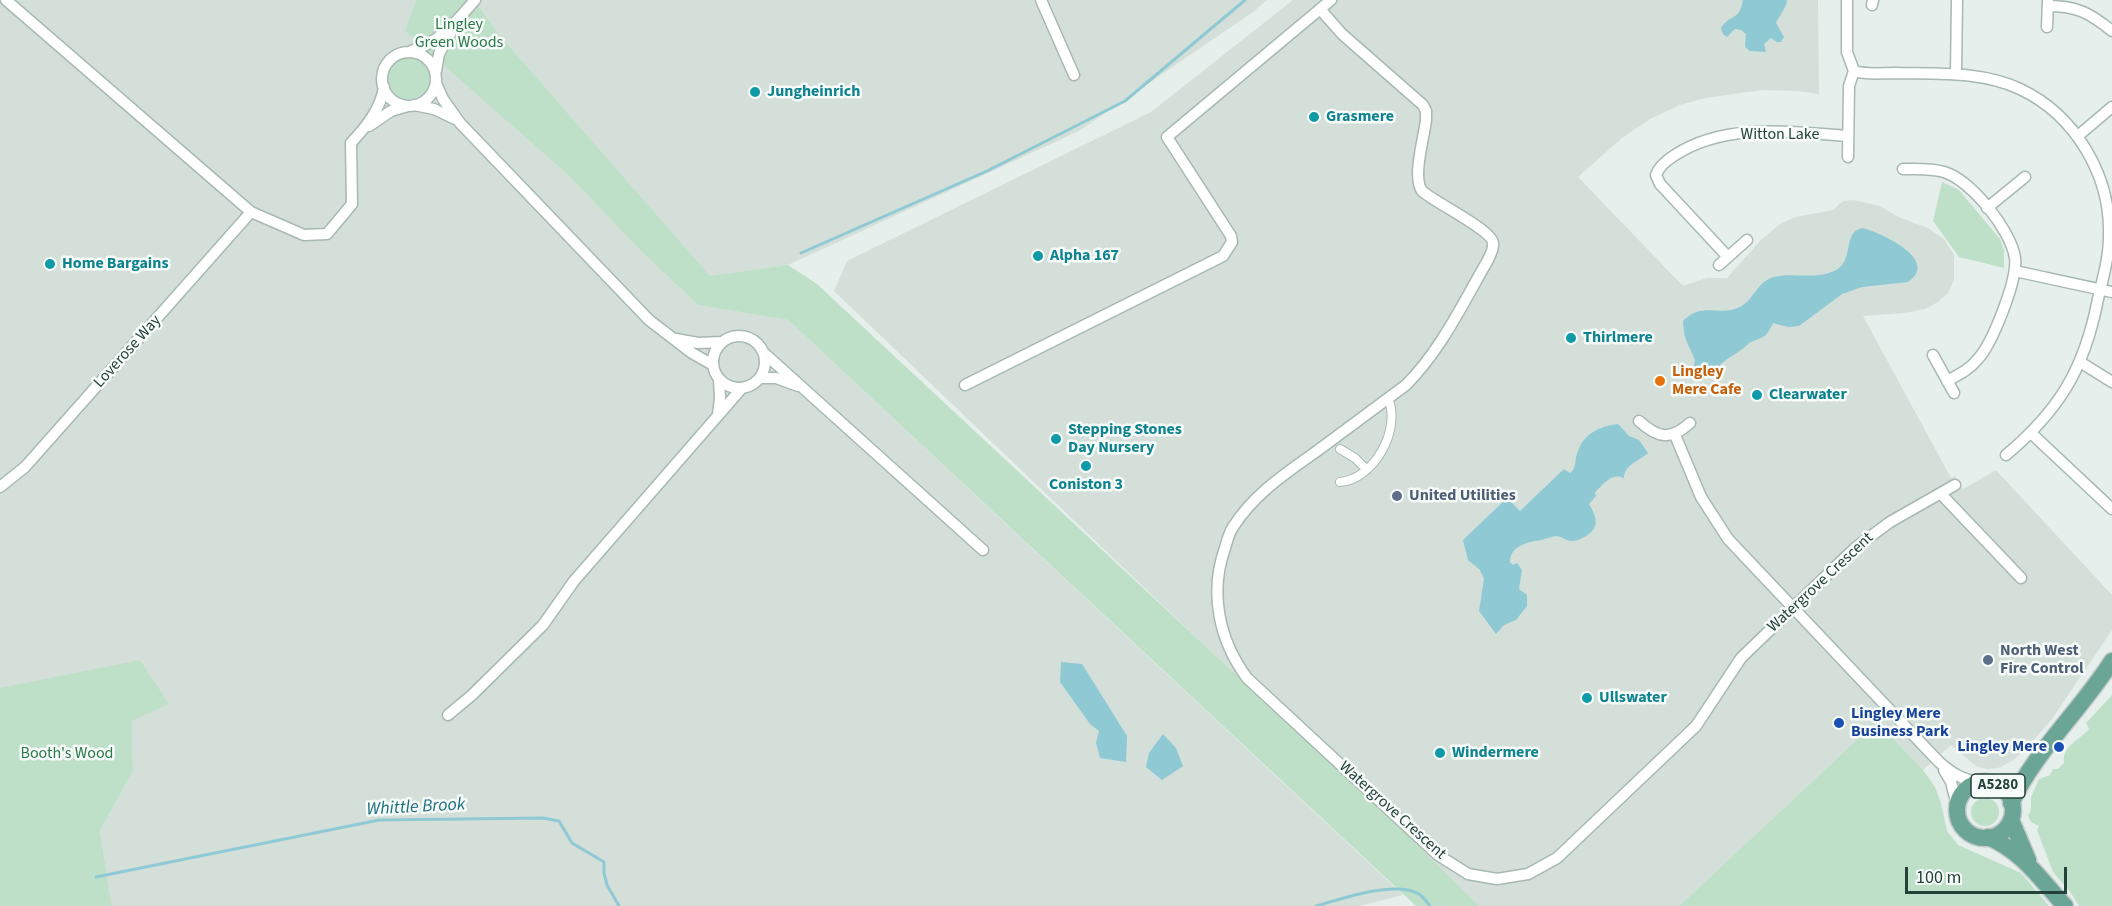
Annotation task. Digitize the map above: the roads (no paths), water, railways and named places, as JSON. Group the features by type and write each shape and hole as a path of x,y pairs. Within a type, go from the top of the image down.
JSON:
{"main road":[{"name":"A5280","path":"2036,760 2017,775 1966,790 1957,805 1959,822 1964,829 1980,837 2002,832 2036,760 2086,698 2112,661"},
{"name":"A5280","path":"1987,783 2008,795 2026,856 2036,873"},
{"name":"A5280","path":"1988,837 2013,850 2065,906"}],"street":[{"path":"6,0 251,212 304,235 327,234 352,204 351,143 362,131 380,102 384,87 382,75 389,61 402,52 410,52 427,58 443,99 460,123 649,320 692,353 713,365"},
{"path":"410,52 428,45 456,22 475,0"},
{"path":"1041,0 1074,75"},
{"path":"964,385 1223,256 1232,242 1231,236 1167,137 1331,0"},
{"path":"1847,0 1846,52 1854,71 1849,86 1848,158"},
{"path":"1956,74 1957,0"},
{"path":"2047,27 2048,3 2084,11 2112,31"},
{"name":"Watergrove Crescent","path":"1320,9 1342,34 1423,105 1426,120 1417,177 1419,187 1427,195 1488,234 1493,241 1492,251 1436,350 1413,378 1259,494 1232,528 1218,572 1217,605 1220,622 1231,653 1257,688 1438,855 1468,874 1497,879 1518,877 1537,871 1557,858 1696,726 1741,657 1792,609 1871,535 1955,485"},
{"path":"362,131 391,111 428,98 436,78 439,54 456,22"},
{"path":"1854,71 1980,76 2000,81 2031,94 2056,112 2079,135 2109,201 2109,236 2100,290 2092,327 2080,362 2055,405 2031,433 2006,455"},
{"path":"384,87 393,100 434,109 460,123"},
{"path":"2079,135 2112,107"},
{"name":"Witton Lake","path":"1728,257 1660,184 1656,175 1660,167 1681,151 1726,136 1770,131 1848,136"},
{"path":"1903,169 1935,170 1956,176 1966,184 2003,229 2015,259 2015,271 1998,322 1983,354 1967,370 1947,381"},
{"path":"1987,208 2025,177"},
{"name":"Loverose Way","path":"0,487 25,467 251,212"},
{"path":"1719,265 1747,240"},
{"path":"2015,271 2112,292"},
{"path":"448,715 472,695 543,625 574,581 742,388 754,384 760,378 766,362 760,346 746,337 738,336 722,342 698,343 676,339"},
{"path":"718,417 719,379 713,365 717,348 722,342"},
{"path":"764,353 982,550"},
{"path":"1933,355 1954,393"},
{"path":"2080,362 2112,382"},
{"path":"760,378 776,378 804,388"},
{"path":"719,379 726,384 742,388"},
{"path":"1340,482 1352,482 1380,456 1388,440 1392,410 1388,398"},
{"path":"1639,421 1655,433 1662,435 1675,435 1690,423"},
{"path":"2031,433 2112,509"},
{"path":"1675,435 1701,497 1728,539 1939,762 1959,777 1971,782 1987,783"},
{"path":"1340,449 1355,458 1366,469"},
{"path":"1941,494 2021,578"},
{"path":"1939,762 1951,782 1957,805"}],"water":[{"path":"1743,0 1787,0 1776,23 1784,37 1781,42 1771,38 1764,44 1766,52 1750,51 1745,47 1746,34 1741,30 1735,29 1727,37 1723,34 1721,28 1739,13"},
{"path":"1862,228 1881,235 1904,248 1913,256 1917,265 1916,274 1908,282 1862,287 1842,294 1799,326 1788,327 1773,323 1766,335 1748,344 1704,378 1694,366 1695,360 1685,338 1683,321 1690,315 1704,310 1725,311 1740,307 1749,300 1763,282 1774,277 1812,276 1834,271 1845,261 1852,235"},
{"path":"1618,424 1629,436 1639,440 1648,453 1629,466 1624,478 1611,478 1595,492 1596,496 1589,504 1596,521 1591,533 1578,540 1571,541 1555,536 1526,543 1513,552 1510,562 1513,565 1517,563 1522,570 1519,589 1527,595 1527,606 1516,620 1504,625 1496,634 1479,611 1484,579 1480,570 1468,560 1463,540 1507,498 1520,511 1564,469 1570,473 1573,470 1584,439 1599,429"},
{"path":"1061,662 1082,664 1127,736 1126,762 1100,758 1096,743 1099,731 1090,724 1060,682"},
{"path":"1163,734 1176,748 1183,766 1162,780 1146,767 1149,753"}],"waterway":[{"path":"801,253 987,171 1125,101 1245,0"},
{"name":"Whittle Brook","path":"96,877 379,820 543,818 559,821 572,843 604,862 607,885 619,906"},
{"name":"Whittle Brook","path":"1316,906 1367,892 1394,889 1417,893 1430,906"}],"place":[{"name":"Jungheinrich","path":"755,92"},
{"name":"Grasmere","path":"1314,117"},
{"name":"Alpha 167","path":"1038,256"},
{"name":"Home Bargains","path":"50,264"},
{"name":"Thirlmere","path":"1571,338"},
{"name":"Lingley Mere Cafe","path":"1660,381"},
{"name":"Clearwater","path":"1757,395"},
{"name":"Stepping Stones Day Nursery","path":"1056,439"},
{"name":"Coniston 3","path":"1086,466"},
{"name":"United Utilities","path":"1397,496"},
{"name":"North West Fire Control","path":"1988,660"},
{"name":"Ullswater","path":"1587,698"},
{"name":"Lingley Mere Business Park","path":"1839,723"},
{"name":"Lingley Mere","path":"2059,747"},
{"name":"Windermere","path":"1440,753"}],"park label":[{"name":"Lingley Green Woods","path":"459,34"},
{"name":"Booth's Wood","path":"67,754"}]}
